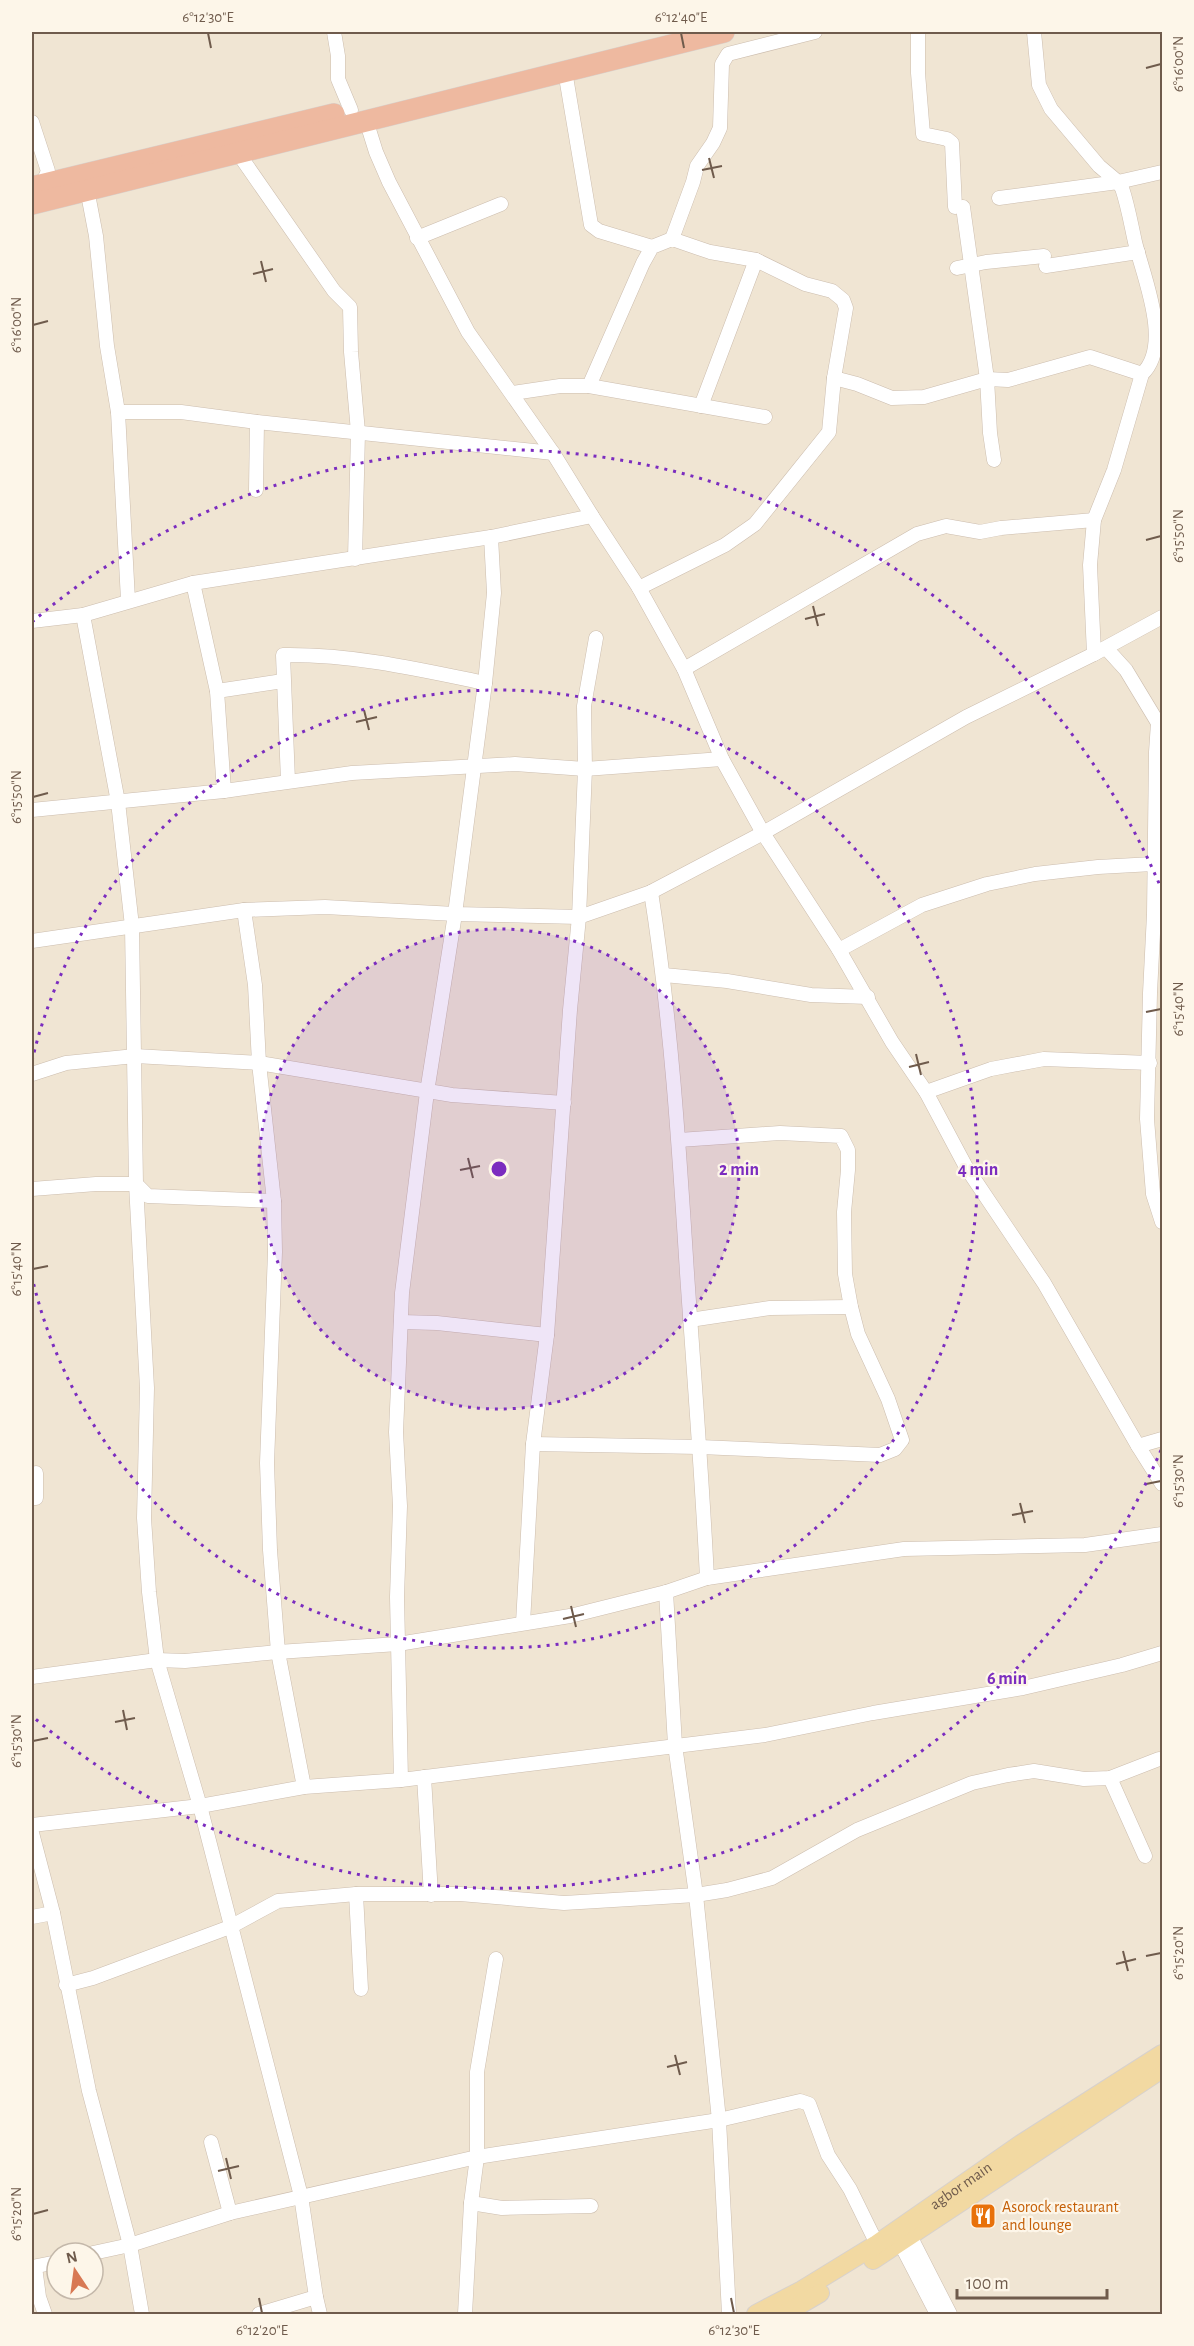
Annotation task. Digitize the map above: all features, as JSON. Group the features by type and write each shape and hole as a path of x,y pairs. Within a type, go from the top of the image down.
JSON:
{"highway":[{"path":"32,204 238,153 358,115 669,32"},
{"path":"37,186 565,71 724,32"}],"main road":[{"name":"agbor main","path":"756,2314 802,2290 877,2244 902,2234 1021,2144 1162,2054"},
{"name":"agbor main","path":"784,2314 902,2234 1162,2069"}],"street":[{"path":"334,32 338,56 338,79 358,115 417,238 468,332 554,453 639,588 684,669 722,759 763,833 839,950 892,1042 926,1092 966,1167 1044,1283 1162,1484"},
{"path":"672,239 697,166 720,128 722,64 728,54 815,32"},
{"path":"918,32 918,73 923,134 947,139 952,143 964,266 987,379 994,460"},
{"path":"1034,32 1039,85 1051,110 1099,166 1118,182 1128,207 1153,305 1155,345 1149,368 1142,374 1114,470 1094,520 1090,565 1100,651 1126,670 1160,723 1156,752 1158,865 1150,993 1148,1119 1153,1194 1162,1222"},
{"path":"565,71 591,225 599,231 652,247 672,239 710,252 756,260 795,279 832,291 843,300 846,308 834,378 829,432 755,524 725,545 639,588"},
{"path":"32,122 48,171 37,186"},
{"path":"238,153 334,291 350,307 351,352 358,432 355,559"},
{"path":"999,198 1118,182 1162,172"},
{"path":"87,189 96,236 107,345 118,412 128,600"},
{"path":"417,238 501,204"},
{"path":"589,387 652,247"},
{"path":"964,266 1138,252"},
{"path":"701,406 756,260"},
{"path":"834,378 857,384 892,398 924,397 987,379 1008,380 1090,357 1142,374"},
{"path":"513,393 560,386 589,387 765,417"},
{"path":"118,412 181,412 554,453"},
{"path":"256,490 257,422"},
{"path":"32,621 83,615 193,582 491,537 592,516"},
{"path":"684,669 917,534 946,526 980,532 1094,520"},
{"path":"401,1780 398,1644 400,1506 396,1432 402,1293 485,683 494,593 491,537"},
{"path":"193,582 217,691 224,791"},
{"path":"83,615 118,802 132,926 136,1184 147,1388 144,1518 148,1592 158,1660 200,1806 301,2196 320,2314"},
{"path":"32,941 244,909 325,907 454,914 579,917 651,892 763,833 966,717 1100,651 1162,617"},
{"path":"523,1623 533,1444 547,1335 579,917 585,706 596,638"},
{"path":"288,781 283,655 315,654 367,660 485,683"},
{"path":"217,691 283,681"},
{"path":"32,810 224,791 352,773 515,764 585,769 722,759"},
{"path":"839,950 922,905 987,884 1098,867 1158,865"},
{"path":"651,892 664,975 679,1140 707,1578"},
{"path":"244,909 255,985 259,1063 274,1201 275,1252 267,1462 278,1652 304,1787"},
{"path":"664,975 727,981 811,995 868,997"},
{"path":"32,1074 66,1063 135,1056 259,1063 428,1092 564,1103"},
{"path":"926,1092 991,1069 1044,1059 1150,1062"},
{"path":"533,1444 700,1447 879,1455 895,1449 902,1440 888,1399 858,1334 851,1306 845,1274 844,1212 848,1150 841,1136 780,1133 679,1140"},
{"path":"32,1189 96,1184 136,1184 148,1196 274,1201"},
{"path":"690,1320 770,1308 851,1306"},
{"path":"401,1322 437,1323 547,1335"},
{"path":"1138,1446 1162,1439"},
{"path":"32,1498 36,1498 36,1473"},
{"path":"32,1677 158,1660 185,1661 398,1644 570,1616 666,1592 707,1578 904,1549 1076,1546 1162,1534"},
{"path":"666,1592 675,1745 696,1895 719,2120 729,2314"},
{"path":"32,1825 200,1806 304,1787 401,1780 765,1735 873,1713 1023,1688 1122,1665 1162,1653"},
{"path":"66,1985 93,1978 230,1927 278,1901 356,1894 460,1894 564,1903 696,1895 734,1888 772,1878 857,1830 972,1784 1008,1774 1034,1771 1084,1779 1110,1778 1159,1759"},
{"path":"424,1777 431,1895"},
{"path":"1110,1778 1145,1856"},
{"path":"32,1833 53,1913 89,2091 130,2245 142,2314"},
{"path":"356,1894 361,1989"},
{"path":"32,1917 53,1913"},
{"path":"465,2314 471,2203 477,2157 477,2072 496,1959"},
{"path":"105,2250 130,2245 230,2213 477,2157 719,2120 800,2102 809,2104 828,2155 850,2189 864,2222 877,2244"},
{"path":"210,2142 230,2213"},
{"path":"471,2203 502,2208 591,2206"},
{"path":"902,2234 937,2314"},
{"path":"902,2234 950,2314"},
{"path":"33,2267 45,2314"},
{"path":"259,2314 316,2297"}],"shaded area":[{"path":"32,32 1162,32 1162,2314 32,2314"}],"place":[{"name":"Asorock restaurant and lounge","path":"983,2216"}]}
